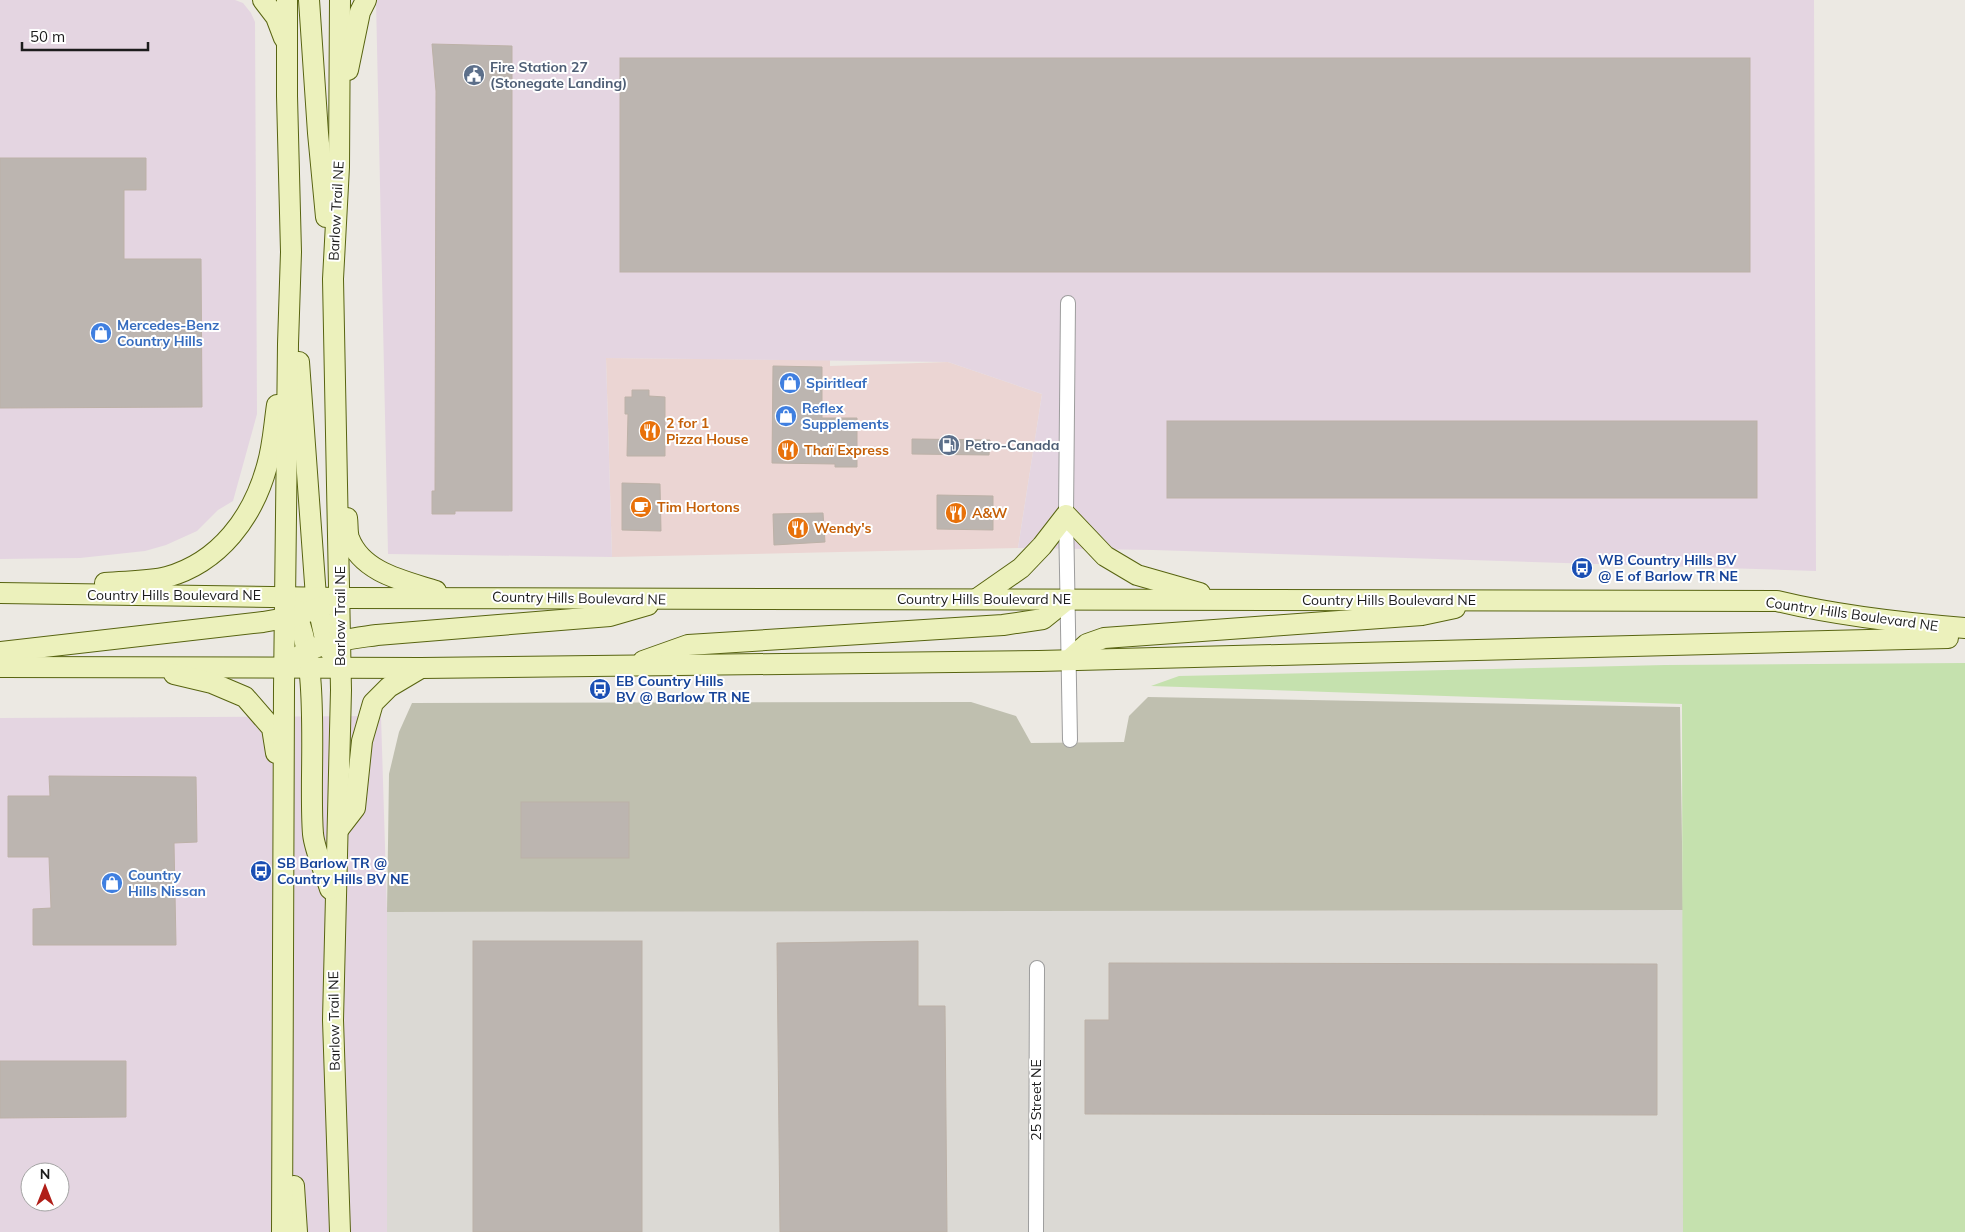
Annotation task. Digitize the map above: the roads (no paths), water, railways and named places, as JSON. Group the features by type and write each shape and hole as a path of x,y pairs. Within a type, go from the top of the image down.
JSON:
{"main road":[{"path":"262,0 276,17 287,50"},
{"path":"282,1232 285,666 292,617 286,596 288,344 291,252 287,0"},
{"path":"309,0 318,133 333,279"},
{"name":"Barlow Trail NE","path":"340,0 339,116 333,279 341,598 320,650 340,667 333,1020 340,1232"},
{"path":"339,116 360,12 366,0"},
{"path":"291,252 320,650 313,837 335,903"},
{"path":"0,593 165,578 192,568 214,553 233,536 248,512 267,466 288,344"},
{"path":"337,452 350,538 368,565 392,577 452,596"},
{"path":"978,598 1021,568 1042,546 1066,515 1105,556 1137,575 1223,599"},
{"name":"Country Hills Boulevard NE","path":"0,593 286,596 317,604 341,598 452,596 666,599 978,598 1777,601 1810,609 1899,622 1965,628"},
{"path":"320,650 377,635 610,616 666,599"},
{"path":"630,666 688,645 1004,625 1043,619 1068,599"},
{"path":"1069,660 1087,644 1104,638 1422,615 1492,600"},
{"path":"0,652 292,617 317,604"},
{"path":"292,617 320,650"},
{"name":"Country Hills Boulevard NE","path":"0,667 285,666 320,650 340,667 420,668 1069,660 1965,637"},
{"path":"143,667 212,683 245,697 272,728 285,807"},
{"path":"338,830 355,808 362,741 373,704 389,687 420,668"},
{"path":"283,1149 293,1176 297,1232"}],"street":[{"path":"1068,303 1066,515 1070,740"},
{"name":"25 Street NE","path":"1036,1232 1037,968"}],"place":[{"name":"Fire Station 27 (Stonegate Landing)","path":"474,75"},
{"name":"Mercedes-Benz Country Hills","path":"101,333"},
{"name":"Spiritleaf","path":"790,383"},
{"name":"Reflex Supplements","path":"786,416"},
{"name":"2 for 1 Pizza House","path":"650,431"},
{"name":"Petro-Canada","path":"949,445"},
{"name":"Thaï Express","path":"788,450"},
{"name":"Tim Hortons","path":"641,507"},
{"name":"A&W","path":"956,513"},
{"name":"Wendy's","path":"798,528"},
{"name":"WB Country Hills BV @ E of Barlow TR NE","path":"1582,568"},
{"name":"EB Country Hills BV @ Barlow TR NE","path":"600,689"},
{"name":"SB Barlow TR @ Country Hills BV NE","path":"261,871"},
{"name":"Country Hills Nissan","path":"112,883"}]}
